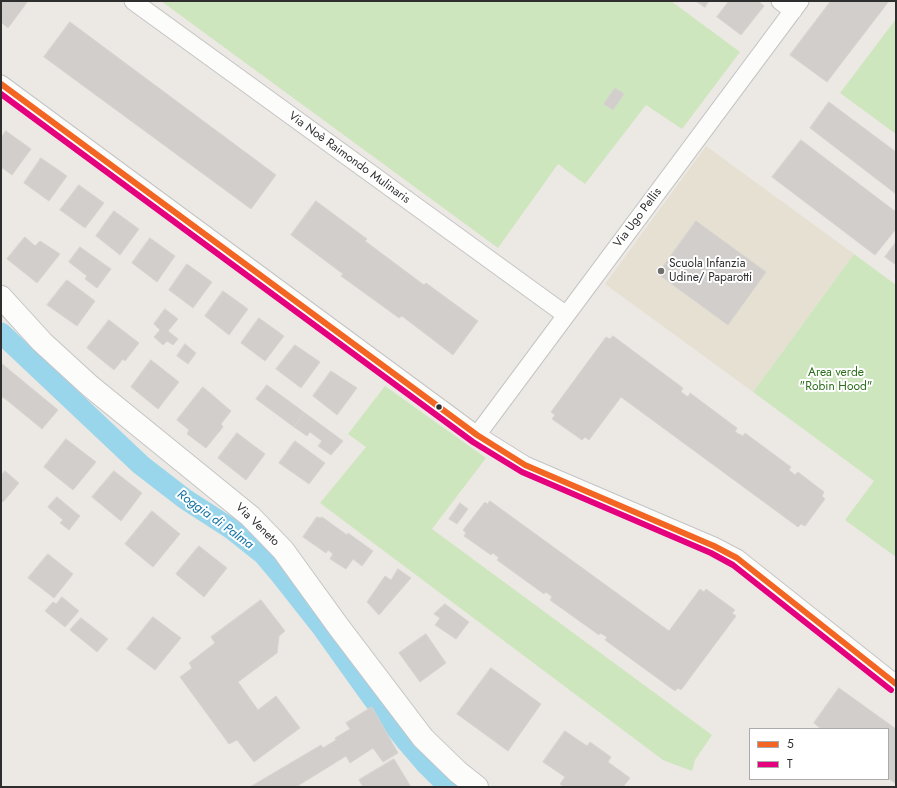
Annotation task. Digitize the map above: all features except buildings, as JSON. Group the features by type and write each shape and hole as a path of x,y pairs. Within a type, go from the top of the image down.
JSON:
{"street":[{"name":"Via Noè Raimondo Mulinaris","path":"133,1 566,316"},
{"name":"Via Ugo Pellis","path":"476,435 566,316 791,4"},
{"path":"1,84 476,435 525,465 714,546 737,558 896,684"},
{"name":"Via Veneto","path":"1,297 42,342 90,386 250,516 283,550 338,626 423,738 458,772 477,787"}],"shaded area":[{"path":"706,146 854,254 753,392 605,284"}],"green space":[{"path":"161,1 671,1 740,52 682,129 646,105 585,184 558,164 498,248"},
{"path":"896,19 896,134 840,93"},
{"name":"Area verde \"Robin Hood\"","path":"854,254 896,285 896,557 845,520 874,481 753,392"},
{"path":"385,386 486,458 432,529 712,735 695,760 692,771 663,760 320,503 366,447 348,434"}],"waterway":[{"name":"Roggia di Palma","path":"1,333 141,465 185,499 233,530 263,554 321,626 371,696 407,742 449,787"}],"transit line":[{"name":"5","path":"1,84 477,435 525,465 714,546 737,558 896,684"},
{"name":"T","path":"1,94 473,442 522,472 711,553 733,565 891,690"}],"place":[{"name":"Scuola Infanzia Udine/ Paparotti","path":"661,271"}]}
